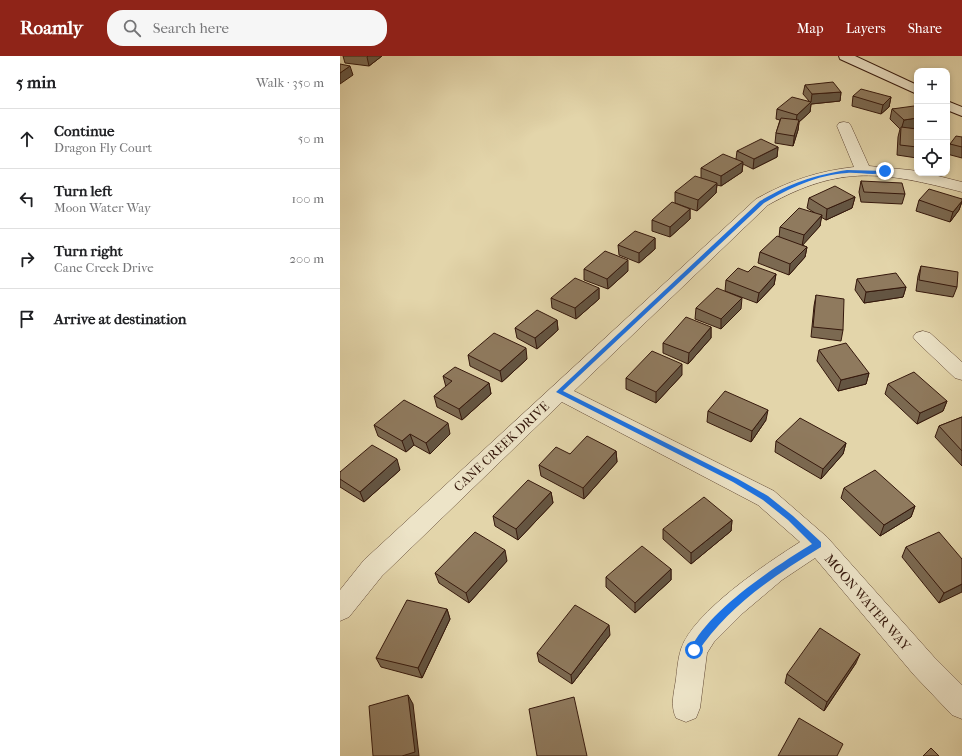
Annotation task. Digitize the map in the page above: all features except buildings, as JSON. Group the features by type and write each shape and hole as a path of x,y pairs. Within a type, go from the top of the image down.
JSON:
{"street":[{"path":"845,56 914,89"},
{"path":"950,106 962,112"},
{"path":"844,126 863,171"},
{"name":"CANE CREEK DRIVE","path":"340,609 374,568 762,202 800,182 834,173 885,171 919,176 962,187"},
{"path":"923,337 962,373"},
{"name":"MOON WATER WAY","path":"559,392 735,480 766,498 818,544 924,666 962,705"},
{"path":"686,708 694,650 705,633 734,605 773,572 818,544"}],"route":[{"path":"694,650 705,633 734,605 773,572 818,544 766,498 735,480 559,392 762,202 788,187 817,177 834,173 885,171"}]}
